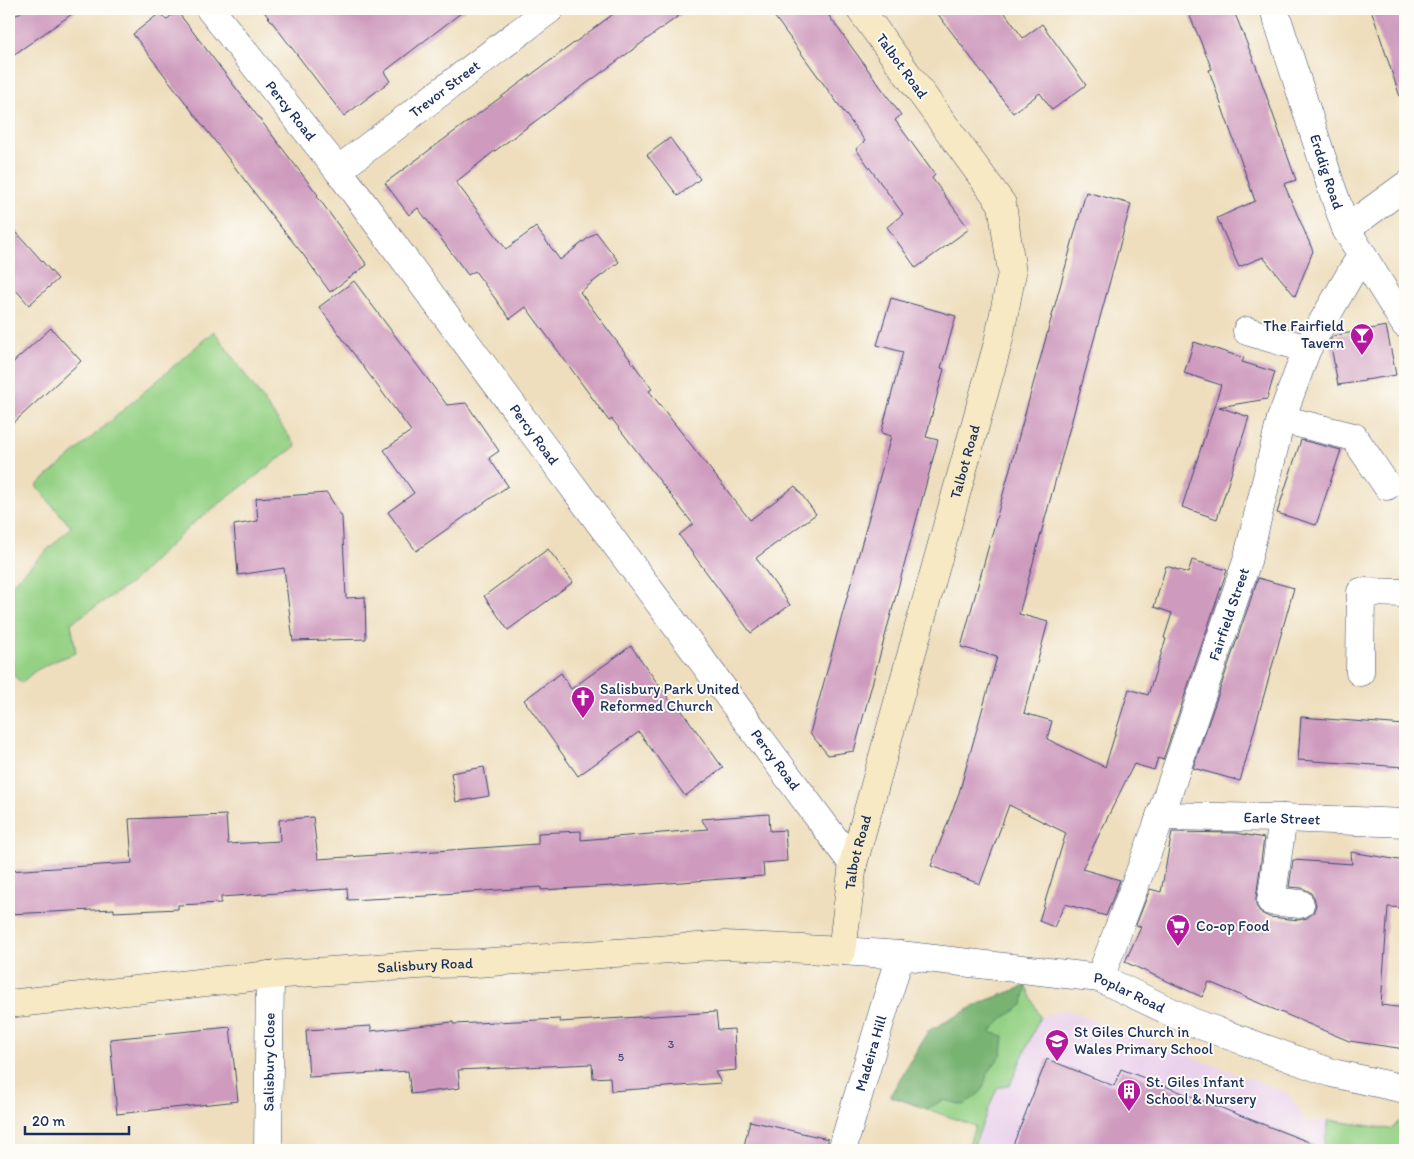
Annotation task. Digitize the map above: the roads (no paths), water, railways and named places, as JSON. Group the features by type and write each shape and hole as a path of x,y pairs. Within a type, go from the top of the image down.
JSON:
{"main road":[{"name":"Talbot Road","path":"842,951 853,864 998,343 1012,273 1002,204 860,9"},
{"name":"Salisbury Road","path":"9,1004 270,975 477,963 725,945 842,951"}],"street":[{"name":"Percy Road","path":"210,9 338,170 853,864"},
{"name":"Trevor Street","path":"338,170 550,9"},
{"name":"Erddig Road","path":"1274,9 1346,229 1405,324"},
{"path":"1346,229 1405,186"},
{"name":"Fairfield Street","path":"1100,978 1160,816 1247,561 1281,419 1307,349 1362,254"},
{"path":"1247,331 1307,349"},
{"path":"1281,419 1354,437 1387,486"},
{"path":"1360,672 1361,592 1405,593"},
{"name":"Earle Street","path":"1160,816 1283,818 1405,823"},
{"path":"1283,818 1271,901 1300,904"},
{"name":"Poplar Road","path":"842,951 900,955 1100,978 1192,1022 1332,1073 1405,1090"},
{"name":"Madeira Hill","path":"842,1150 900,955"},
{"name":"Salisbury Close","path":"268,1150 270,975"}],"place":[{"name":"The Fairfield Tavern","path":"1362,356"},
{"name":"Salisbury Park United Reformed Church","path":"583,719"},
{"name":"Co-op Food","path":"1178,947"},
{"name":"St Giles Church in Wales Primary School","path":"1057,1062"},
{"name":"St. Giles Infant School & Nursery","path":"1129,1112"}]}
